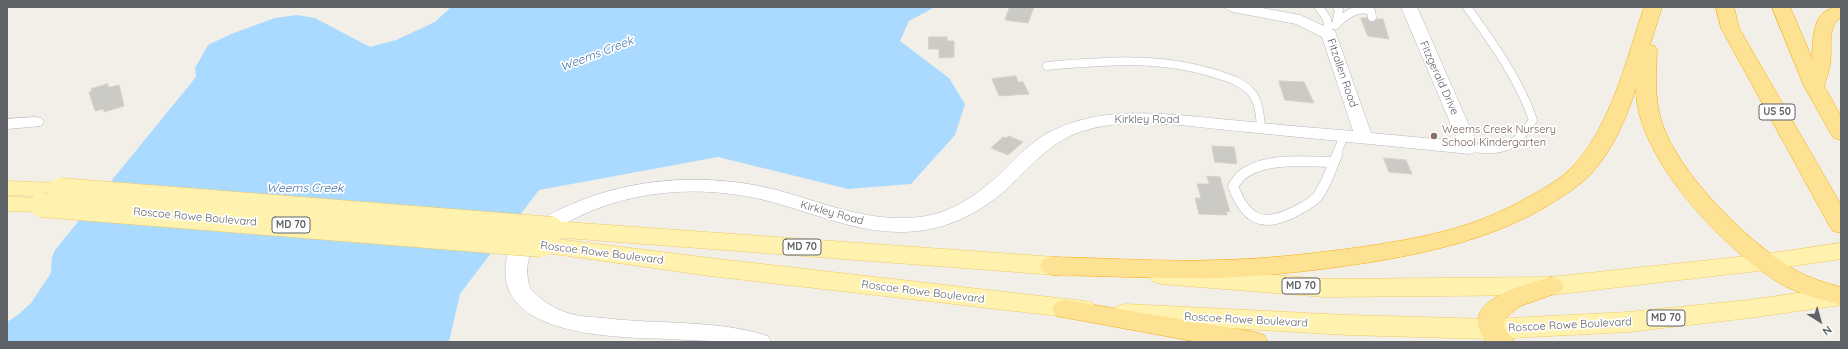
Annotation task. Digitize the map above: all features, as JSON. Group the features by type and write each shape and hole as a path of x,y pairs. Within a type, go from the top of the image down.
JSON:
{"highway":[{"name":"US 50","path":"1725,7 1730,28 1838,219"},
{"path":"1781,7 1814,86 1841,134"},
{"path":"1814,86 1821,62 1820,36 1830,14 1841,9"},
{"path":"1652,12 1646,67 1646,102 1653,125 1666,152 1686,182 1725,226 1766,262 1785,275 1816,289 1841,296"},
{"path":"1052,266 1217,269 1315,262 1418,246 1470,233 1519,212 1556,191 1582,170 1600,147 1616,118 1652,12"},
{"path":"1496,335 1492,314 1511,299 1550,286"},
{"path":"1065,309 1255,342"}],"main road":[{"name":"Roscoe Rowe Boulevard","path":"7,188 60,190 546,237 1065,309 1496,335 1749,310 1841,296"},
{"name":"Roscoe Rowe Boulevard","path":"7,204 1052,266 1219,281 1326,288 1550,286 1766,262 1841,252"}],"street":[{"name":"Fitzallen Road","path":"1233,7 1300,20 1332,29 1364,138"},
{"name":"Fitzgerald Drive","path":"1409,7 1470,148"},
{"name":"Kirkley Road","path":"760,342 720,335 675,337 561,320 539,308 521,292 516,271 518,254 532,237 551,222 577,208 604,198 632,192 691,186 753,191 777,197 837,217 860,222 896,225 920,224 953,216 973,206 988,196 1031,152 1049,140 1091,122 1125,119 1164,119 1470,148"},
{"path":"7,124 35,122"}],"lane":[{"path":"1318,7 1325,12 1332,29"},
{"path":"1332,29 1339,10 1337,7"},
{"path":"1467,7 1488,36 1526,99 1533,120 1521,137 1508,146 1496,150 1470,148"},
{"path":"1332,29 1356,9 1365,8 1371,11 1372,17"},
{"path":"1047,66 1124,61 1158,63 1215,73 1237,82 1251,92 1256,100 1261,127"},
{"path":"1333,162 1268,164 1245,172 1233,186 1238,201 1252,216 1267,223 1283,219 1316,198 1323,188 1344,136"}],"water":[{"name":"Weems Creek","path":"451,7 935,7 909,21 900,41 949,78 965,104 955,135 911,184 848,189 718,157 539,190 460,294 449,342 7,342 7,322 31,303 51,273 52,257 55,250 196,77 195,68 208,45 231,34 275,18 297,15 315,18 370,47 396,40 435,22"}],"building":[{"path":"1010,7 1034,7 1028,23 1005,20"},
{"path":"1361,18 1367,18 1373,22 1377,19 1383,19 1389,39 1368,36"},
{"path":"929,37 947,37 947,41 954,41 954,57 939,58 939,49 929,49"},
{"path":"1016,76 1018,82 1023,82 1029,94 999,96 992,79"},
{"path":"1279,81 1304,82 1314,103 1285,100"},
{"path":"108,84 108,87 119,85 124,106 104,112 104,109 95,111 89,92 92,92 91,89"},
{"path":"1009,136 1023,142 1008,155 991,148 1003,137 1006,138"},
{"path":"1212,146 1234,147 1237,164 1215,162"},
{"path":"1384,158 1406,160 1412,174 1389,172"},
{"path":"1207,176 1220,177 1230,212 1226,211 1227,215 1199,214 1195,198 1201,198 1197,184 1209,184"}],"place":[{"name":"Weems Creek Nursery School Kindergarten","path":"1434,136"}]}
